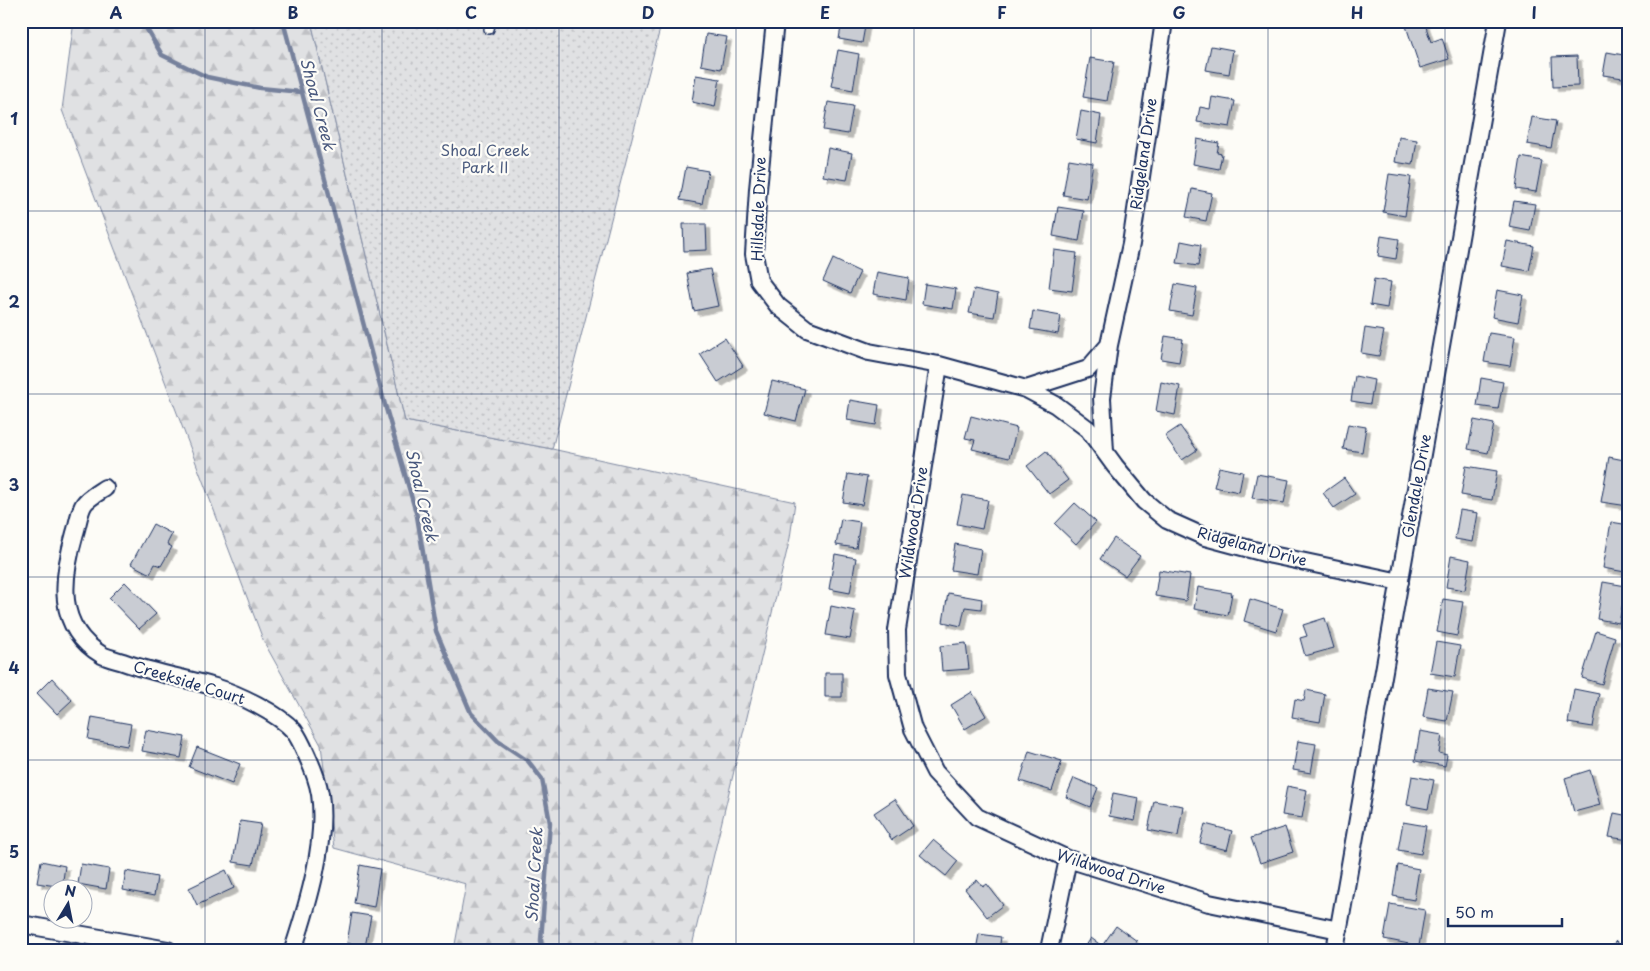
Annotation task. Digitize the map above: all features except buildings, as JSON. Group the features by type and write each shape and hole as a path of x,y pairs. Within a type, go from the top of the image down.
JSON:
{"street":[{"name":"Hillsdale Drive","path":"775,21 758,188 754,254 759,281 778,306 806,329 869,352 939,365 1026,389"},
{"name":"Ridgeland Drive","path":"1105,452 1102,398 1110,345 1131,244 1164,21"},
{"name":"Glendale Drive","path":"1335,950 1498,21"},
{"path":"1026,389 1088,369 1110,345"},
{"name":"Wildwood Drive","path":"939,365 897,630 898,674 913,728 936,772 977,817 1068,859 1209,903 1339,930"},
{"name":"Ridgeland Drive","path":"1026,389 1056,405 1088,429 1144,501 1168,520 1205,537 1272,555 1400,582"},
{"name":"Creekside Court","path":"105,488 84,503 69,556 65,601 71,623 85,641 103,655 146,670 214,687 256,704 293,731 311,765 320,794 320,839 300,930 293,950"},
{"path":"1050,950 1068,859"},
{"path":"21,924 168,950"}],"green space":[{"path":"74,21 311,21 405,421 552,449 795,502 790,538 691,950 454,950 466,884 334,848 321,745 264,642 62,110"},
{"name":"Shoal Creek Park II","path":"311,21 662,21 552,449 405,421"}],"waterway":[{"path":"142,21 162,55 207,77 260,88 301,92"},
{"name":"Shoal Creek","path":"283,21 385,405 417,516 436,631 471,713 498,741 528,761 542,779 550,823 541,940 542,950"}]}
